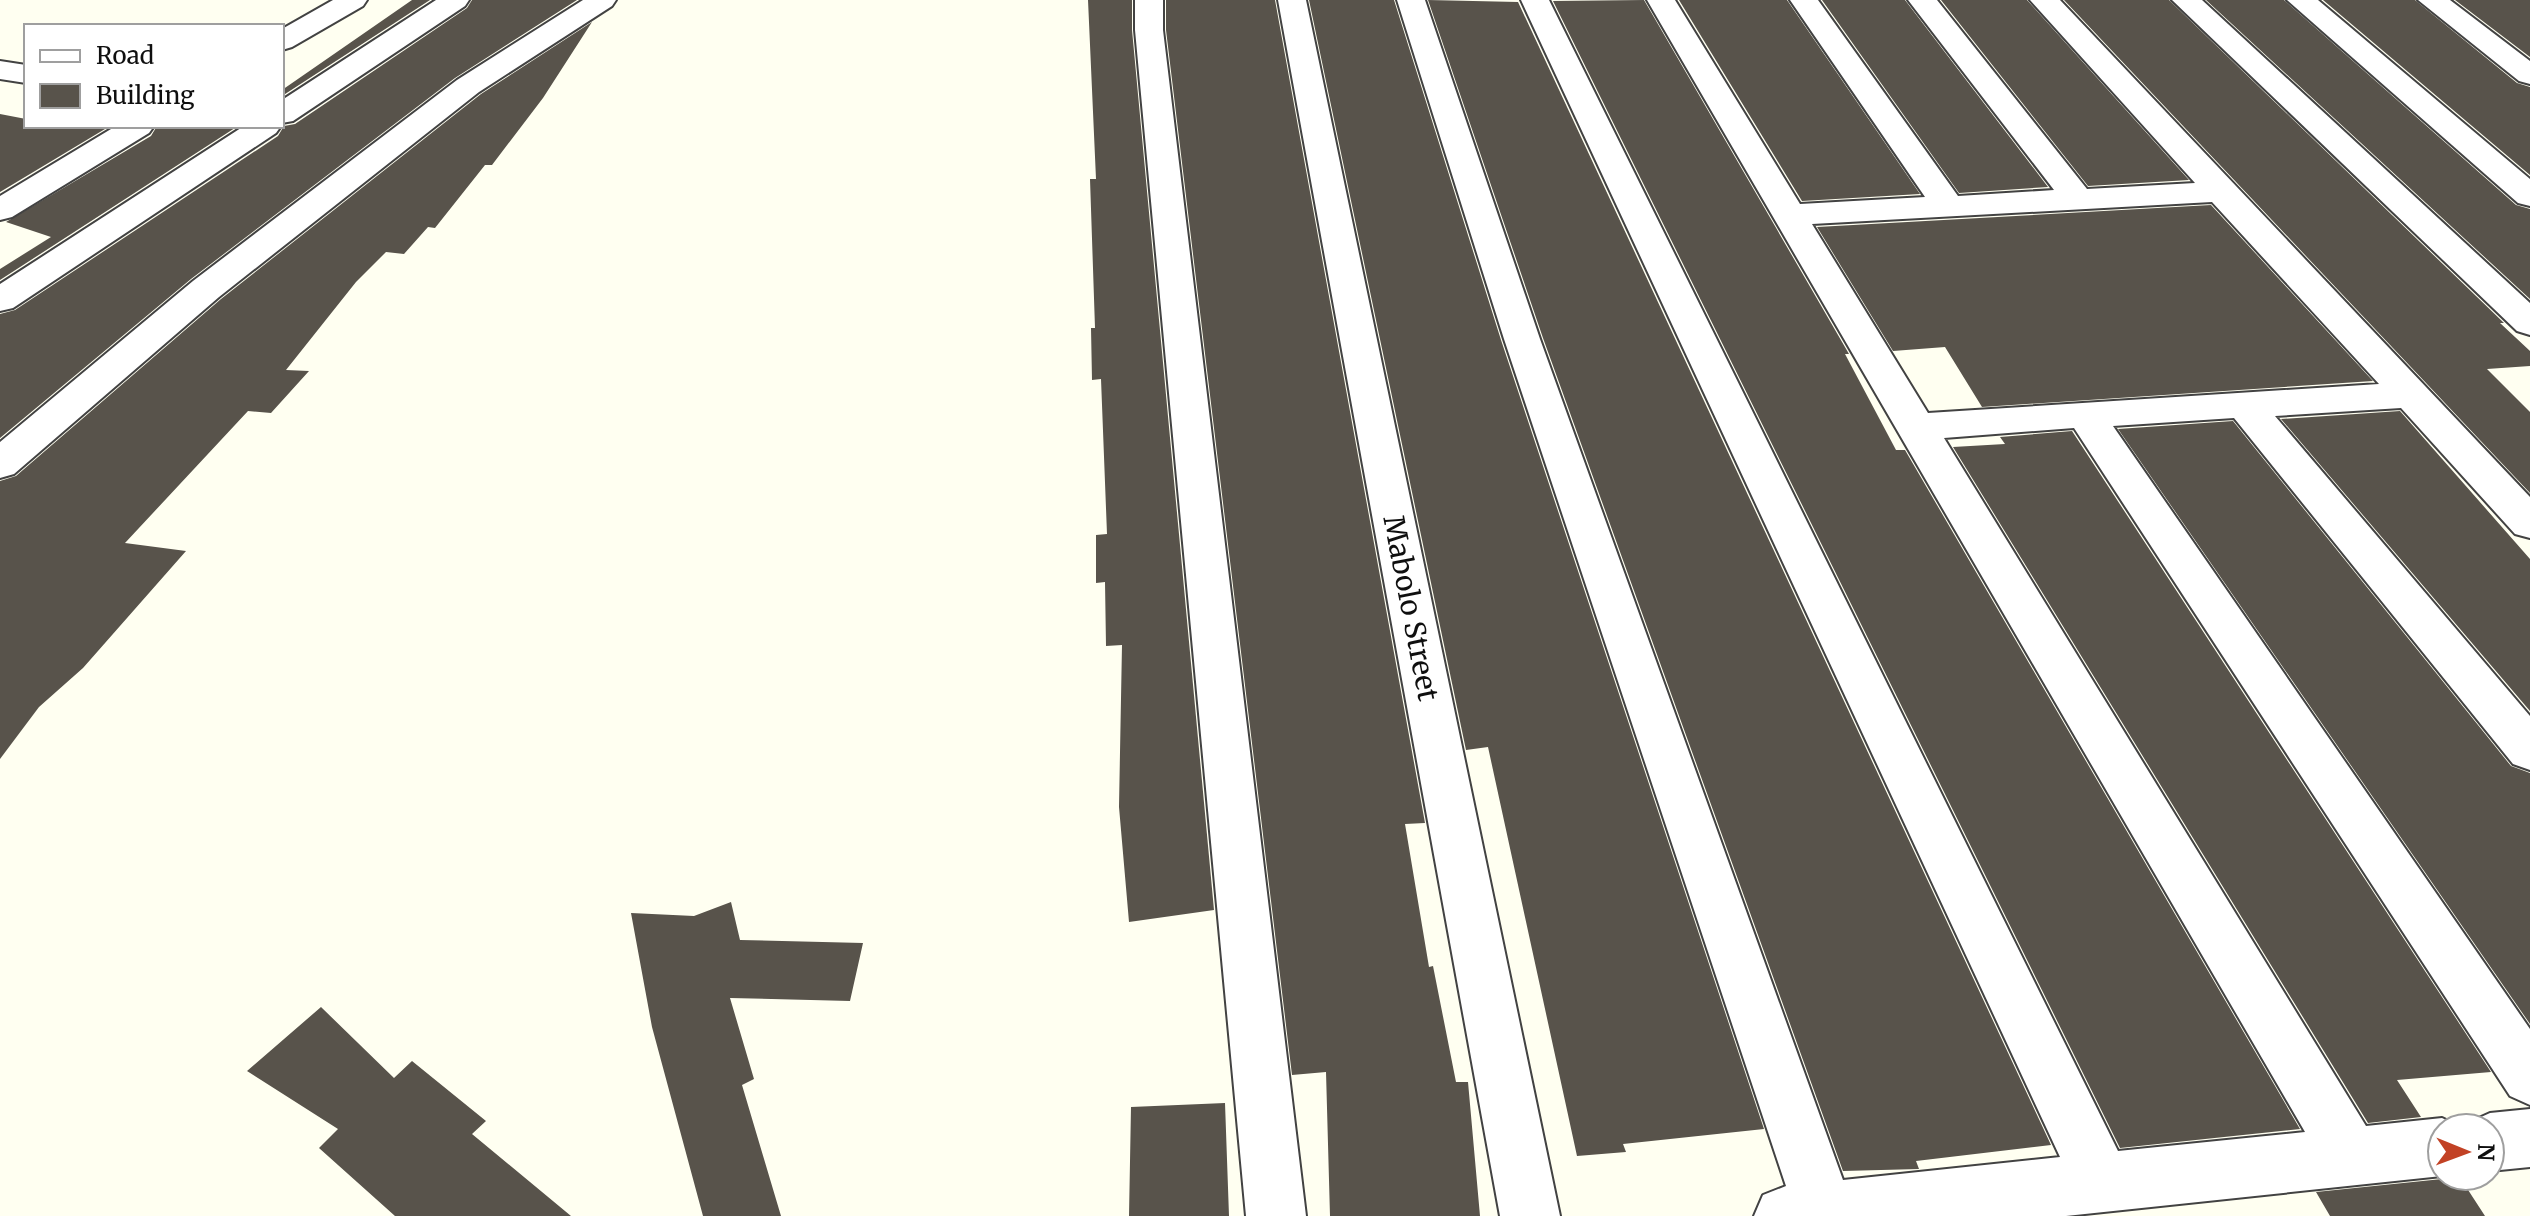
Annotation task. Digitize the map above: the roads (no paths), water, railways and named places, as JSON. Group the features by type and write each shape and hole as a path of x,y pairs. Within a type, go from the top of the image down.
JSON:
{"street":[{"path":"284,40 353,0"},
{"path":"284,113 455,0"},
{"path":"0,464 206,289 468,86 602,0"},
{"path":"1149,0 1151,46 1276,1216"},
{"name":"Mabolo Street","path":"1292,0 1530,1216"},
{"path":"1411,0 1811,1215 2426,1149"},
{"path":"1535,0 2102,1182"},
{"path":"1661,0 2351,1156"},
{"path":"1804,0 1948,206"},
{"path":"1922,0 2077,198"},
{"path":"2044,0 2530,523"},
{"path":"2186,0 2530,323"},
{"path":"2301,0 2530,196"},
{"path":"2432,0 2530,75"},
{"path":"0,210 135,128"},
{"path":"0,300 262,128"},
{"path":"1790,215 2224,191"},
{"path":"1917,427 2411,395"},
{"path":"2243,404 2530,750"},
{"path":"2085,414 2530,1077"},
{"path":"2506,1140 2530,1138"}]}
